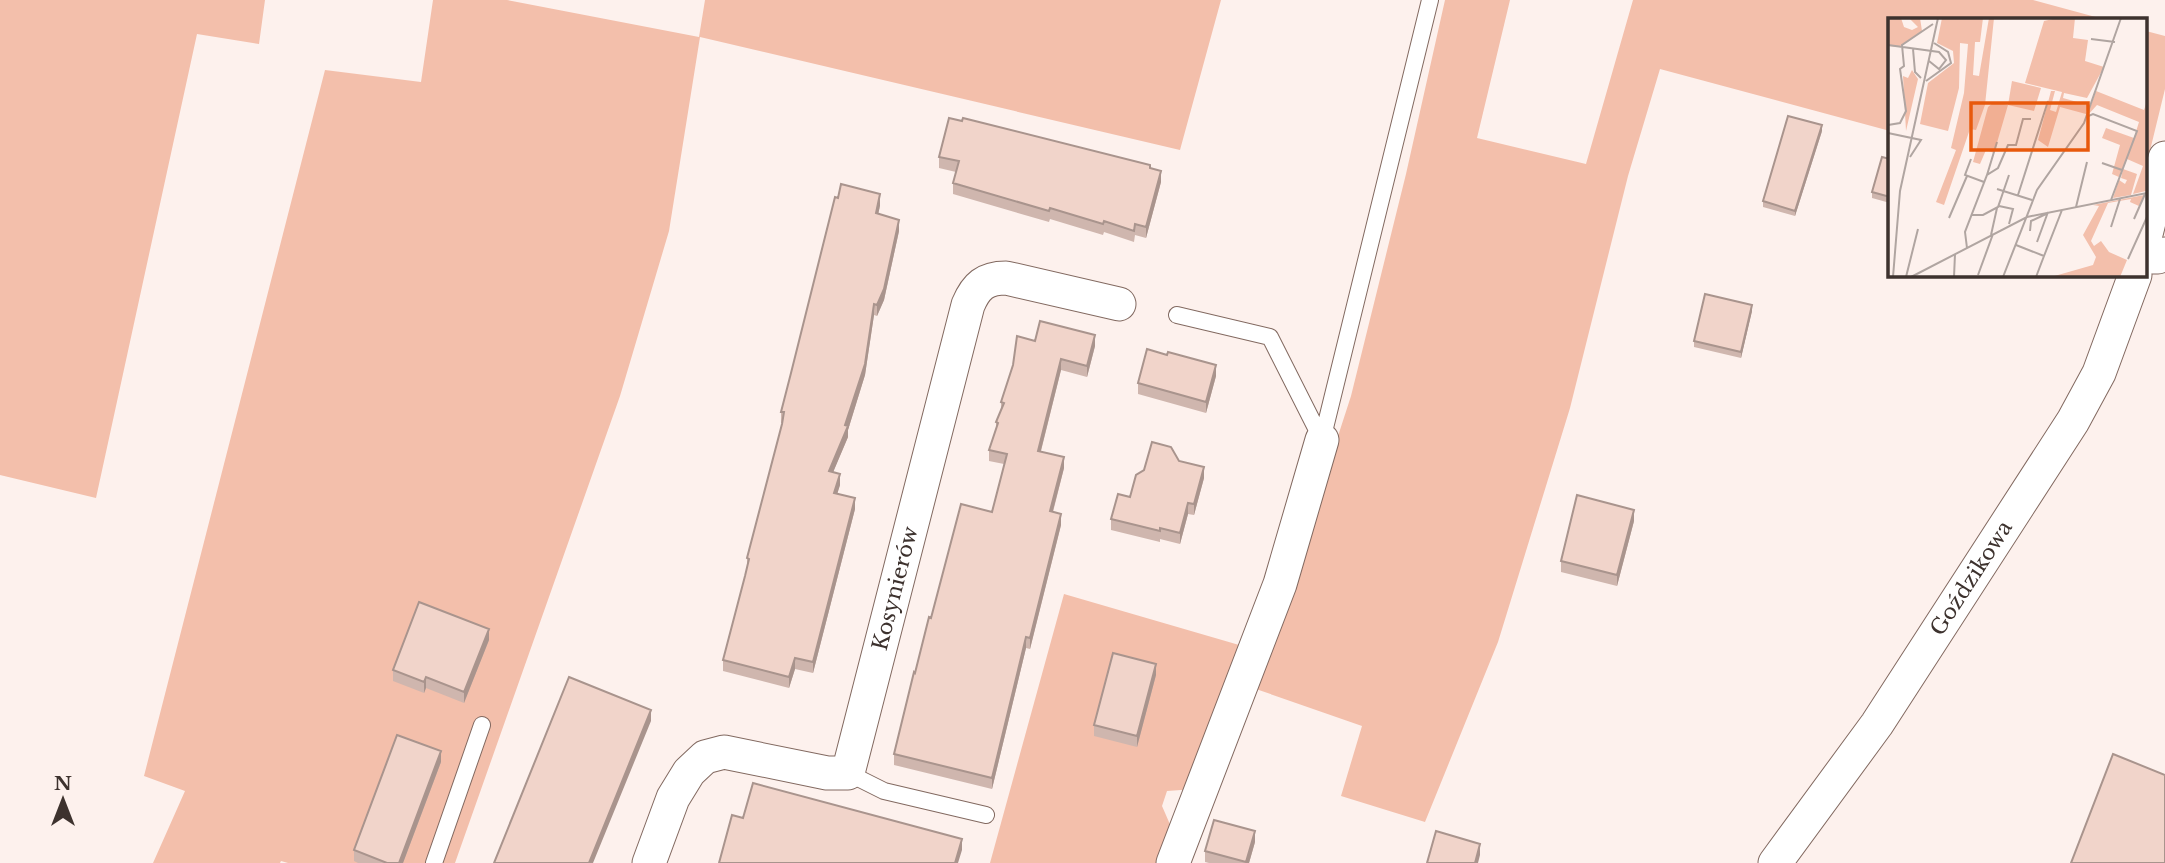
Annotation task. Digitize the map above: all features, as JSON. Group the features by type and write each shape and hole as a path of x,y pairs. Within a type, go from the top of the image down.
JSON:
{"street":[{"path":"2148,226 2165,158"},
{"path":"2148,257 2165,254"},
{"name":"Goździkowa","path":"1775,863 1877,724 2073,421 2099,373 2135,276"},
{"name":"Kosynierów","path":"848,774 968,305 974,291 979,284 1006,278 1119,304"},
{"path":"1173,863 1280,584 1322,440"},
{"path":"649,863 673,798 689,772 705,757 724,752 827,773 848,774"}],"lane":[{"path":"1322,440 1430,0"},
{"path":"1177,315 1270,337 1322,440"},
{"path":"434,863 482,725"},
{"path":"848,774 884,791 986,815"}],"shaded area":[{"path":"0,0 265,0 259,44 197,34 96,498 0,475"},
{"path":"433,0 507,0 699,37 705,0 1221,0 1180,150 700,37 669,231 620,396 455,863 153,863 185,791 144,776 325,70 421,82"},
{"path":"1445,0 1510,0 1477,138 1586,164 1633,0 2033,0 2099,18 1888,18 1888,130 1660,69 1628,176 1570,408 1498,642 1425,822 1341,796 1362,726 1253,688 1351,396 1406,174"},
{"path":"2148,32 2165,36 2165,89 2148,159"},
{"path":"1064,594 1246,647 1195,789 1167,791 1162,806 1172,829 1160,863 990,863"}],"building":[{"path":"1788,116 1822,125 1795,211 1763,201"},
{"path":"949,118 962,121 963,118 1150,165 1150,168 1161,171 1146,227 1135,224 1134,231 1104,221 1103,224 953,183 959,161 939,157"},
{"path":"1882,157 1888,158 1888,196 1872,192"},
{"path":"841,184 880,194 876,213 899,220 884,289 877,305 874,304 865,364 845,425 848,426 829,471 840,474 834,493 855,498 813,662 795,658 789,677 723,660 782,424 784,412 781,412 835,197 838,198"},
{"path":"1705,294 1752,305 1741,352 1694,341"},
{"path":"1040,321 1095,335 1087,366 1061,359 1038,451 1064,457 1050,511 1061,514 1030,638 1026,637 992,778 894,754 961,504 992,512 1007,454 989,450 1004,403 1001,402 1013,365 1017,336 1035,341"},
{"path":"1147,349 1216,365 1206,402 1138,383"},
{"path":"1152,442 1171,447 1179,461 1204,467 1194,504 1188,503 1180,533 1111,519 1118,494 1130,497 1136,475 1144,470"},
{"path":"1577,495 1634,510 1617,575 1561,561"},
{"path":"419,602 489,629 464,692 426,677 424,682 393,670"},
{"path":"1113,653 1156,664 1137,736 1094,725"},
{"path":"569,677 651,710 589,863 494,863"},
{"path":"397,735 441,751 399,863 387,863 354,850"},
{"path":"2113,754 2165,775 2165,863 2071,863"},
{"path":"753,783 962,839 955,863 719,863 732,815 743,818"},
{"path":"1214,820 1255,831 1246,862 1205,851"},
{"path":"1436,831 1480,844 1475,863 1427,863"}]}
